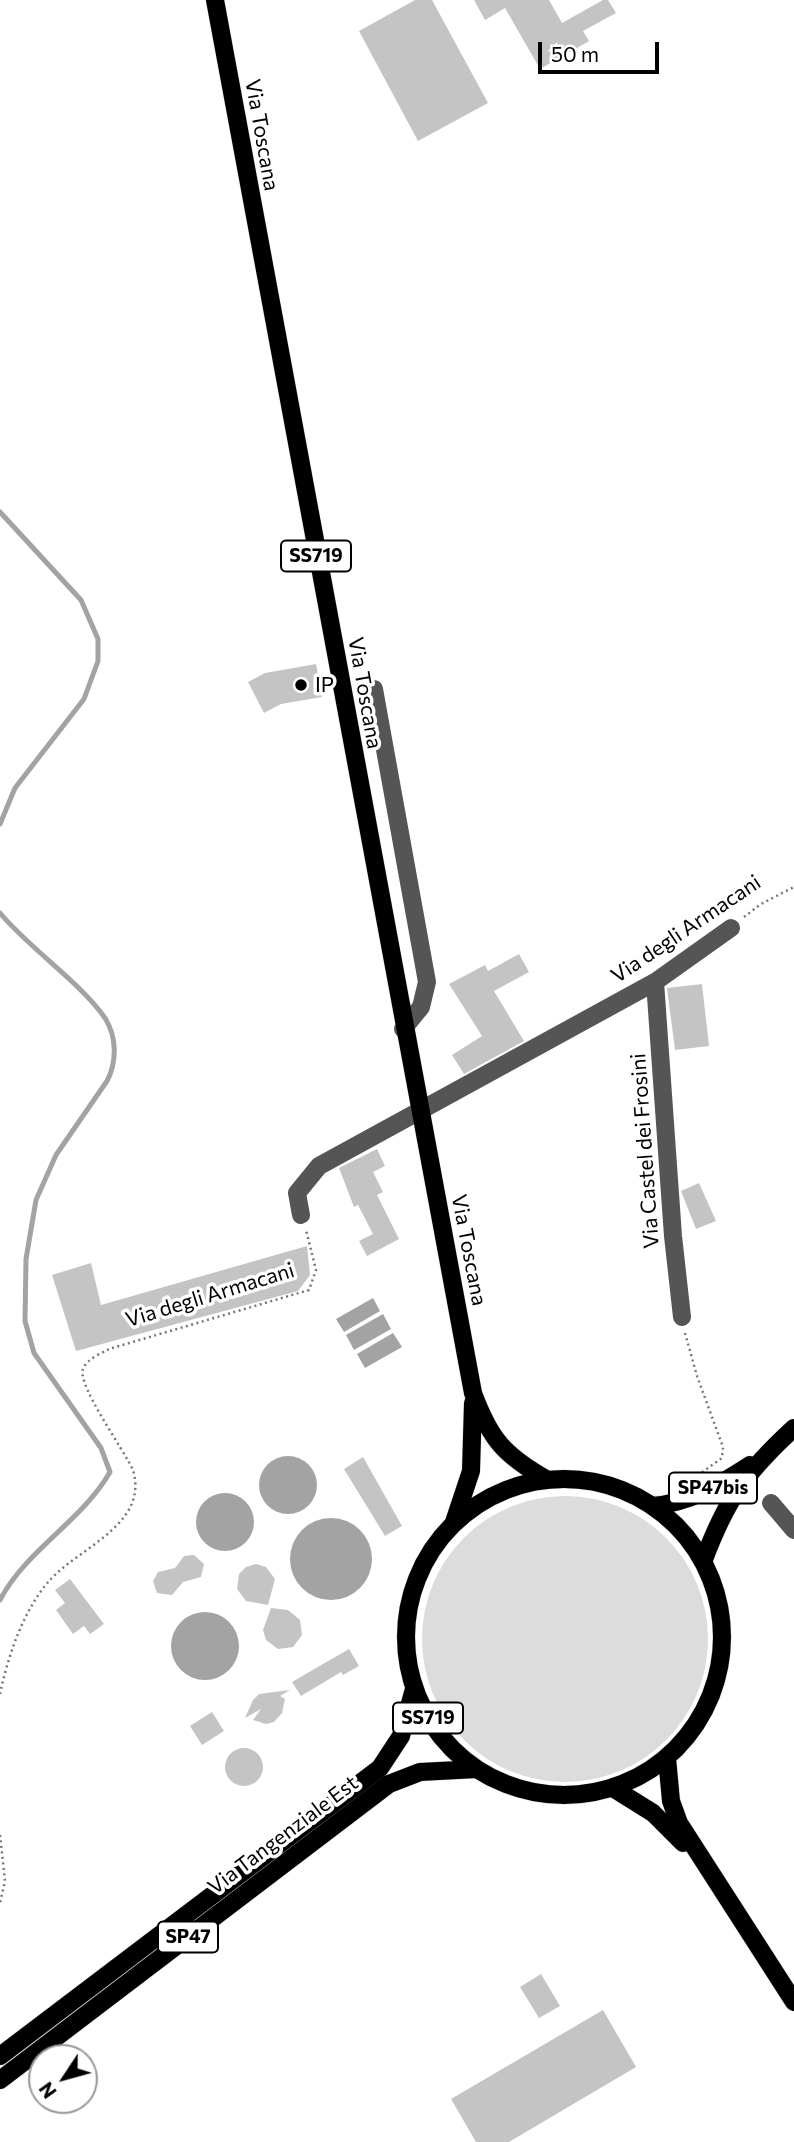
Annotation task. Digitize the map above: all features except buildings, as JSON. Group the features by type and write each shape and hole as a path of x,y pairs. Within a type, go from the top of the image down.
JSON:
{"main road":[{"name":"Via Toscana","path":"215,0 473,1393 488,1430 503,1451 546,1479"},
{"name":"Via Toscana","path":"454,1522 471,1471 473,1393"},
{"name":"SP47bis","path":"703,1562 724,1507 767,1453 794,1428"},
{"name":"SP47bis","path":"652,1506 672,1504 707,1491 767,1453"},
{"name":"SS719","path":"546,1479 579,1480 612,1486 652,1506 681,1531 703,1562 720,1612 719,1666 701,1716 667,1758 650,1770 613,1788 566,1796 535,1793 505,1784 477,1769 439,1734 414,1689 405,1636 410,1600 422,1566 454,1522 497,1493 546,1479"},
{"name":"Via Tangenziale Est","path":"0,2056 380,1768 401,1736 414,1689"},
{"path":"667,1758 673,1809 703,1863 794,2002"},
{"name":"Via Tangenziale Est","path":"0,2080 389,1784 420,1772 477,1769"},
{"path":"613,1788 653,1813 703,1863"}],"street":[{"path":"374,689 426,974 425,998 404,1029"},
{"name":"Via degli Armacani","path":"301,1215 297,1193 314,1171 655,982 731,928"},
{"name":"Via Castel dei Frosini","path":"655,982 673,1236 682,1317"},
{"path":"771,1503 794,1530"}],"path":[{"name":"Via degli Armacani","path":"731,928 761,904 794,887"},
{"name":"Via degli Armacani","path":"0,1694 18,1637 48,1582 122,1521 133,1504 136,1481 133,1470 85,1386 83,1368 100,1353 128,1343 309,1290 316,1270 301,1215"},
{"path":"682,1317 697,1376 723,1447 721,1460 699,1474 707,1491"},
{"path":"0,1835 5,1881 0,1903"}],"shaded area":[{"path":"373,1298 380,1311 344,1332 336,1319"},
{"path":"383,1314 391,1329 354,1350 346,1335"},
{"path":"393,1333 402,1347 365,1368 357,1354"},
{"path":"288,1456 299,1458 312,1469 317,1485 315,1496 304,1509 288,1514 277,1512 264,1501 259,1485 261,1474 272,1461"},
{"path":"225,1493 236,1495 249,1506 254,1522 252,1533 241,1546 225,1551 214,1549 201,1538 196,1522 198,1511 209,1498"},
{"path":"565,1496 593,1499 620,1507 656,1528 676,1548 702,1597 708,1639 705,1667 697,1694 676,1730 656,1750 607,1776 565,1782 537,1779 510,1771 474,1750 454,1730 428,1681 422,1639 425,1611 433,1584 454,1548 474,1528 523,1502"},
{"path":"331,1518 347,1521 360,1530 369,1543 372,1559 369,1575 360,1588 347,1597 331,1600 315,1597 302,1588 293,1575 290,1559 293,1543 302,1530 315,1521"},
{"path":"205,1612 218,1615 229,1622 236,1633 239,1646 236,1659 229,1670 218,1677 205,1680 192,1677 181,1670 174,1659 171,1646 174,1633 181,1622 192,1615"}],"waterway":[{"path":"0,512 81,600 98,639 98,661 84,699 15,788 0,824"},
{"path":"0,913 95,1005 109,1025 114,1041 113,1066 107,1081 56,1155 36,1200 26,1259 25,1321 34,1353 101,1448 110,1472 85,1506 24,1566 0,1600"}],"place":[{"name":"IP","path":"301,685"}]}
